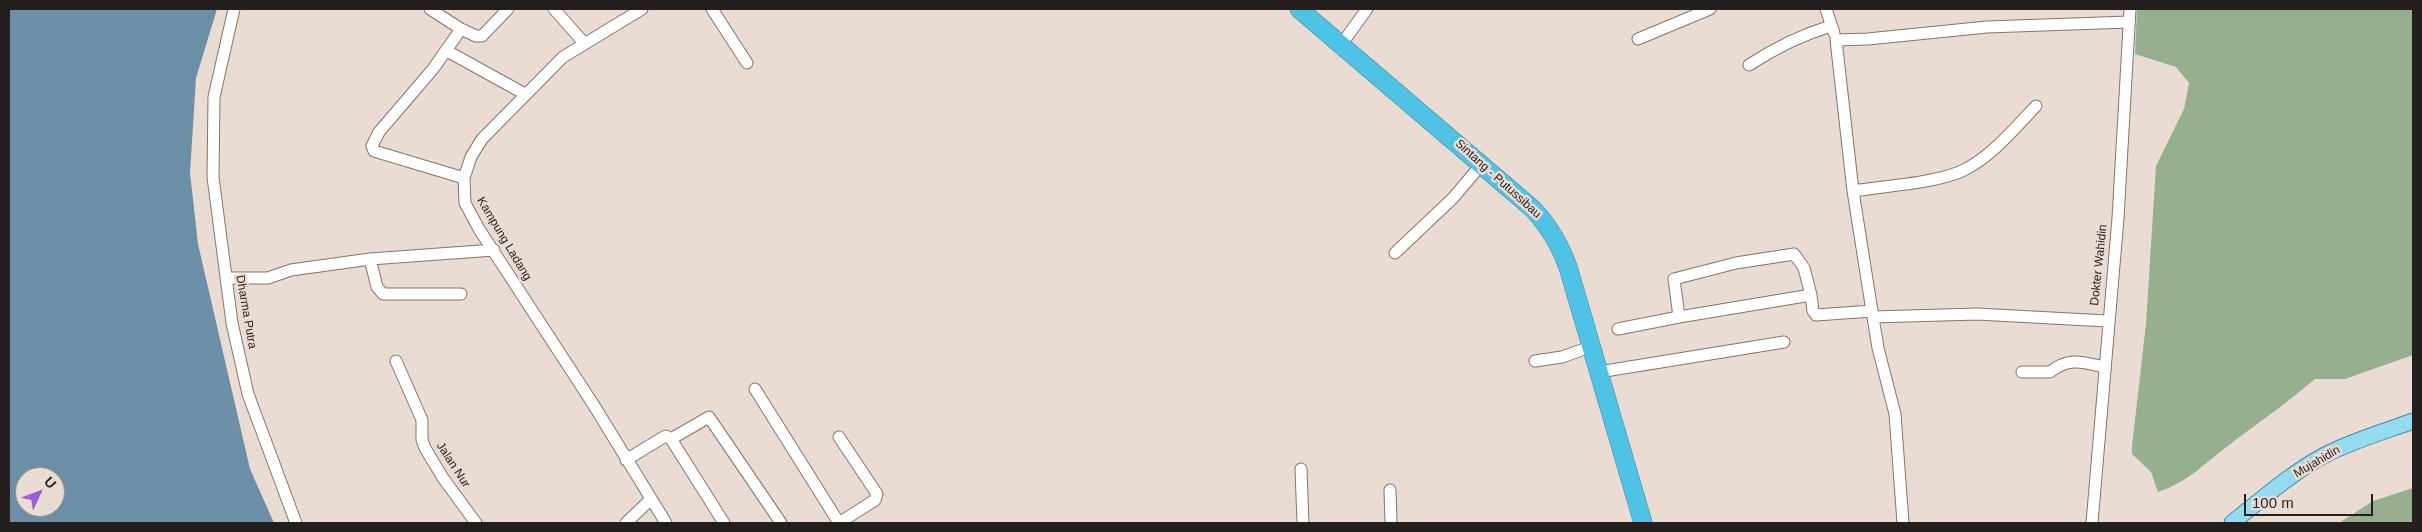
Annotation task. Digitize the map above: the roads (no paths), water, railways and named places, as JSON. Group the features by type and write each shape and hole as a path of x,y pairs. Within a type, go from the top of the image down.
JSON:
{"highway":[{"name":"Sintang - Putussibau","path":"1299,9 1523,188 1550,216 1572,253 1650,523"},
{"name":"Sintang - Putussibau","path":"1312,9 1346,38 1481,165 1533,209 1556,238 1568,267 1643,523"}],"main road":[{"name":"Mujahidin","path":"2232,523 2288,479 2324,456 2356,441 2413,421"},
{"name":"Mujahidin","path":"2245,523 2324,465 2360,448 2413,429"}],"street":[{"name":"Dharma Putra","path":"234,9 214,97 213,177 232,323 248,394 296,523"},
{"path":"430,9 460,29 476,36 482,36 508,9"},
{"path":"554,9 584,44"},
{"name":"Kampung Ladang","path":"642,9 563,57 482,139 471,157 464,178 464,196 467,207 666,523"},
{"path":"712,9 747,63"},
{"path":"1346,38 1367,9"},
{"path":"1638,39 1710,9"},
{"path":"1826,9 1836,40 1854,191 1873,314 1894,414 1903,523"},
{"name":"Dokter Wahidin","path":"2092,523 2107,321 2118,218 2130,9"},
{"path":"1836,40 1868,39 1987,27 2129,22"},
{"path":"1749,65 1772,50 1804,34 1832,26"},
{"path":"460,29 447,51 379,132 372,149 386,155 464,178"},
{"path":"447,51 525,94"},
{"path":"1854,191 1931,180 1961,172 1981,160 2036,106"},
{"path":"1395,253 1453,198 1481,165"},
{"path":"226,278 274,277 291,270 370,259 494,250"},
{"path":"1679,317 1674,279 1786,254 1794,254 1799,257 1804,268 1813,311 1816,314 1977,314 2107,321"},
{"path":"370,259 377,288 383,294 462,294"},
{"path":"1618,329 1679,317 1811,296"},
{"path":"1605,371 1784,342"},
{"path":"1535,361 1562,357 1590,347"},
{"name":"Jalan Nur","path":"396,361 422,420 422,440 425,448 476,523"},
{"path":"2022,372 2050,372 2059,364 2074,362 2104,367"},
{"path":"754,389 839,523 874,500 877,494 839,437"},
{"path":"671,439 706,417 711,418 781,523"},
{"path":"626,460 666,436 671,439 724,523"},
{"path":"1301,469 1303,523"},
{"path":"1390,490 1391,523"},
{"path":"626,523 651,499"}],"water":[{"path":"9,9 217,9 196,78 190,173 198,244 250,469 274,523 9,523"}]}
